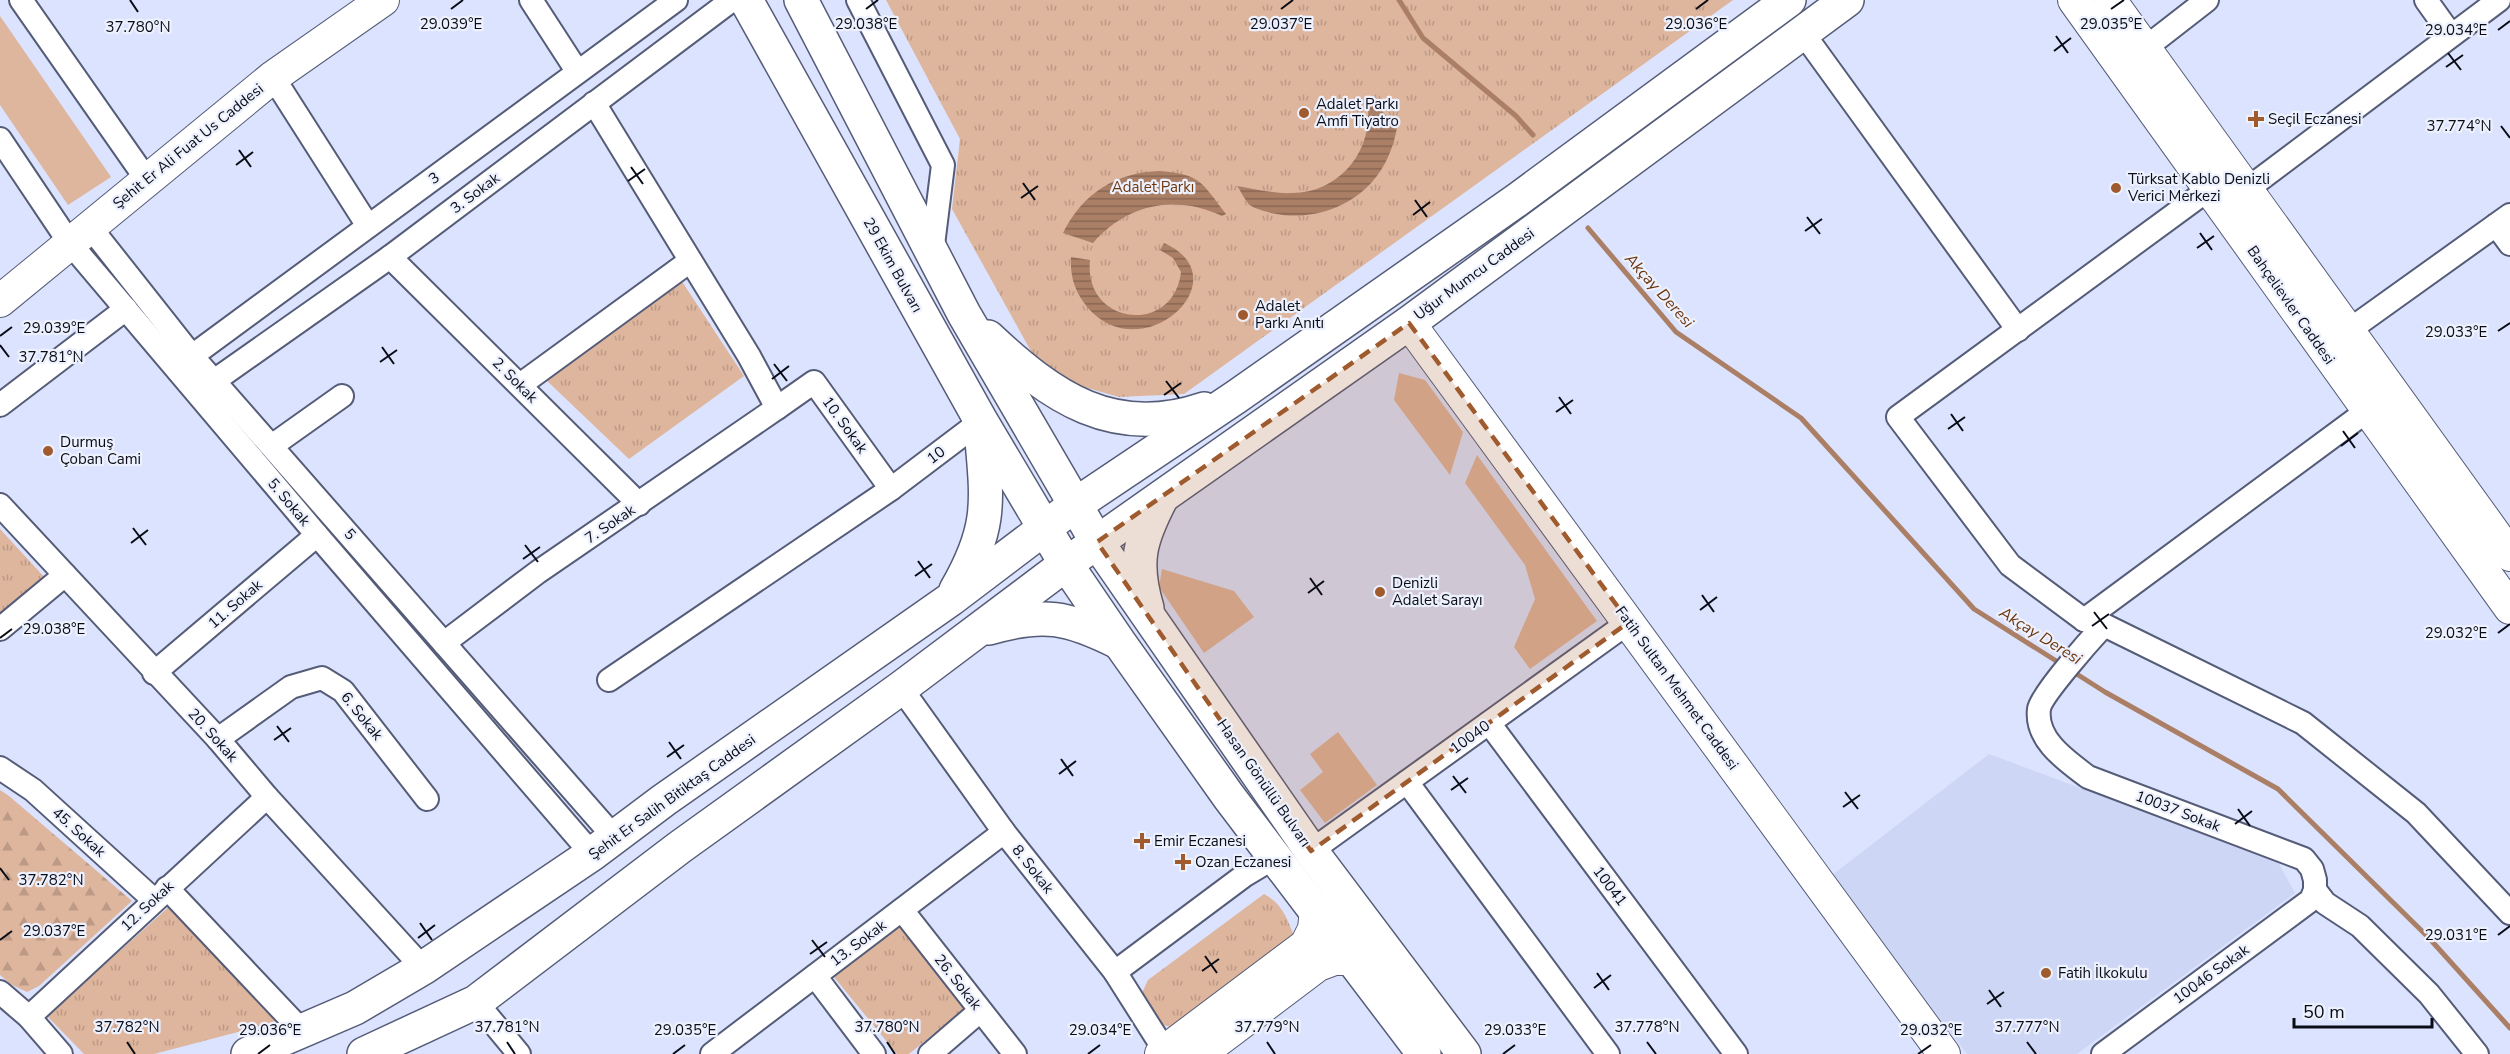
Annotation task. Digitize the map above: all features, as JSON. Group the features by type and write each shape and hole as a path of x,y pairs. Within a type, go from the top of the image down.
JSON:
{"main road":[{"name":"29 Ekim Bulvarı","path":"746,0 981,422 1044,528"},
{"path":"801,0 932,255 1075,506 1236,397 1517,200 1789,0"},
{"name":"Uğur Mumcu Caddesi","path":"1097,542 1408,323 1847,0"},
{"path":"964,314 1038,381 1083,406 1103,414 1122,418 1167,419 1236,397"},
{"path":"951,599 976,554 985,518 987,497 981,422"},
{"path":"1151,621 1139,568 1140,550 1144,532 1163,495"},
{"name":"Şehit Er Salih Bitiktaş Caddesi","path":"248,1054 355,1008 423,968 603,846 951,599 1075,506"},
{"name":"Hasan Gönüllü Bulvarı","path":"1075,506 1151,621 1311,851 1464,1054"},
{"path":"1044,528 1119,642 1229,797 1424,1054"},
{"path":"364,1054 476,1002 680,847 901,688 1097,542"},
{"path":"976,631 1035,618 1056,619 1071,621 1119,642"}],"street":[{"path":"21,0 147,180"},
{"name":"Şehit Er Ali Fuat Us Caddesi","path":"0,301 273,77 383,0"},
{"path":"531,0 577,71"},
{"name":"3","path":"192,356 676,0"},
{"name":"3. Sokak","path":"214,381 390,257 732,0"},
{"path":"858,0 943,165 932,255"},
{"name":"Bahçelievler Caddesi","path":"2074,0 2208,190 2510,608"},
{"name":"Bahçelievler Caddesi","path":"2110,0 2510,555"},
{"path":"2144,49 2207,0"},
{"path":"2426,0 2451,35"},
{"path":"2499,0 2240,180 2208,190 1898,417 2010,565 2094,622 2303,723 2416,813 2510,913"},
{"path":"1803,33 2018,330"},
{"path":"273,77 368,226"},
{"path":"594,103 777,408"},
{"name":"5. Sokak","path":"0,139 80,235 126,309 317,535 603,846"},
{"path":"2349,331 2503,220 2510,244"},
{"name":"5","path":"80,235 273,446 444,643 603,846"},
{"name":"2. Sokak","path":"390,257 639,504"},
{"path":"520,385 690,261"},
{"path":"0,405 126,309"},
{"name":"Fatih Sultan Mehmet Caddesi","path":"1408,323 1944,1054"},
{"name":"10. Sokak","path":"777,408 814,382 891,489"},
{"path":"273,446 342,396"},
{"name":"7. Sokak","path":"444,643 538,572 777,408"},
{"path":"2094,622 2367,411"},
{"name":"10","path":"891,489 981,422"},
{"path":"609,680 891,489"},
{"name":"20. Sokak","path":"1,507 218,739 267,797 423,968"},
{"name":"11. Sokak","path":"154,673 317,535"},
{"path":"0,629 65,575"},
{"name":"10040","path":"1311,851 1629,622"},
{"name":"10037 Sokak","path":"2094,622 2071,662 2039,707 2040,722 2048,742 2062,758 2088,777 2304,859 2312,869 2316,880 2315,890 2325,903 2360,926 2429,994 2477,1054"},
{"name":"6. Sokak","path":"218,739 291,687 322,678 343,691 428,799"},
{"name":"8. Sokak","path":"901,688 1004,832 1115,972 1163,1053"},
{"name":"10041","path":"1489,723 1730,1052"},
{"name":"45. Sokak","path":"0,768 33,790 160,894 302,1031"},
{"path":"1407,782 1608,1054"},
{"name":"12. Sokak","path":"29,1017 267,797"},
{"name":"13. Sokak","path":"712,1054 1004,832"},
{"path":"1115,972 1245,875 1275,857"},
{"name":"10046 Sokak","path":"2103,1054 2311,900 2315,890"},
{"name":"26. Sokak","path":"902,910 1015,1054"},
{"path":"1163,1053 1306,945 1314,929 1316,910"},
{"path":"1200,1054 1318,965 1334,959 1353,959"},
{"path":"815,976 874,1054"},
{"path":"0,992 29,1017 61,1054"},
{"path":"476,1002 519,1054"},
{"path":"930,1054 980,1011"}],"highlighted area":[{"path":"1409,323 1629,622 1311,851 1097,542"}],"shaded area":[{"path":"1375,103 1397,128 1385,163 1377,176 1362,192 1339,206 1313,214 1271,213 1255,208 1246,201 1237,186 1293,193 1324,186 1337,178 1357,155 1364,141 1368,109"},
{"path":"1160,171 1174,172 1193,178 1205,188 1226,214 1222,216 1187,205 1169,205 1153,207 1121,219 1093,243 1063,233 1080,207 1102,188 1129,176"},
{"path":"1164,243 1186,258 1193,277 1189,296 1176,312 1157,324 1134,329 1110,325 1088,308 1074,284 1071,257 1090,260 1092,282 1100,299 1114,310 1130,315 1147,314 1163,306 1175,293 1181,272 1173,258 1160,250"},
{"name":"Fatih İlkokulu","path":"1989,754 2278,862 2295,893 2077,1054 1967,1054 1831,876"}],"green space":[{"name":"Adalet Parkı","path":"886,0 1733,0 1184,394 1119,397 1070,383 1032,353 952,209 960,139"},
{"path":"0,16 111,177 68,205 0,105"},
{"path":"679,277 744,376 629,459 544,378"},
{"path":"1399,373 1425,380 1463,432 1450,475 1394,400"},
{"path":"1477,455 1597,621 1530,669 1514,647 1535,599 1525,565 1465,483"},
{"path":"0,529 46,579 0,617"},
{"path":"1162,569 1234,591 1254,617 1204,653 1159,587"},
{"path":"1338,732 1377,785 1325,823 1300,790 1323,772 1310,754"},
{"path":"0,790 132,901 39,986 27,992 12,985 0,975"},
{"path":"1264,894 1280,907 1295,938 1182,1031 1161,1024 1142,993 1148,980"},
{"path":"171,905 279,1019 268,1024 154,1054 84,1054 47,1016"},
{"path":"898,925 965,1008 909,1054 897,1054 834,977"}],"waterway":[{"name":"Akçay Deresi","path":"1399,0 1423,38 1516,116 1533,135"},
{"name":"Akçay Deresi","path":"1588,228 1676,332 1801,418 1974,609 2061,664"},
{"name":"Akçay Deresi","path":"2072,671 2105,692 2278,789 2429,938 2510,1028"}],"place":[{"name":"Adalet Parkı Amfi Tiyatro","path":"1304,113"},
{"name":"Seçil Eczanesi","path":"2256,119"},
{"name":"Türksat Kablo Denizli Verici Merkezi","path":"2116,188"},
{"name":"Adalet Parkı Anıtı","path":"1243,315"},
{"name":"Durmuş Çoban Cami","path":"48,451"},
{"name":"Denizli Adalet Sarayı","path":"1380,592"},
{"name":"Emir Eczanesi","path":"1142,841"},
{"name":"Ozan Eczanesi","path":"1183,862"},
{"name":"Fatih İlkokulu","path":"2046,973"}]}
